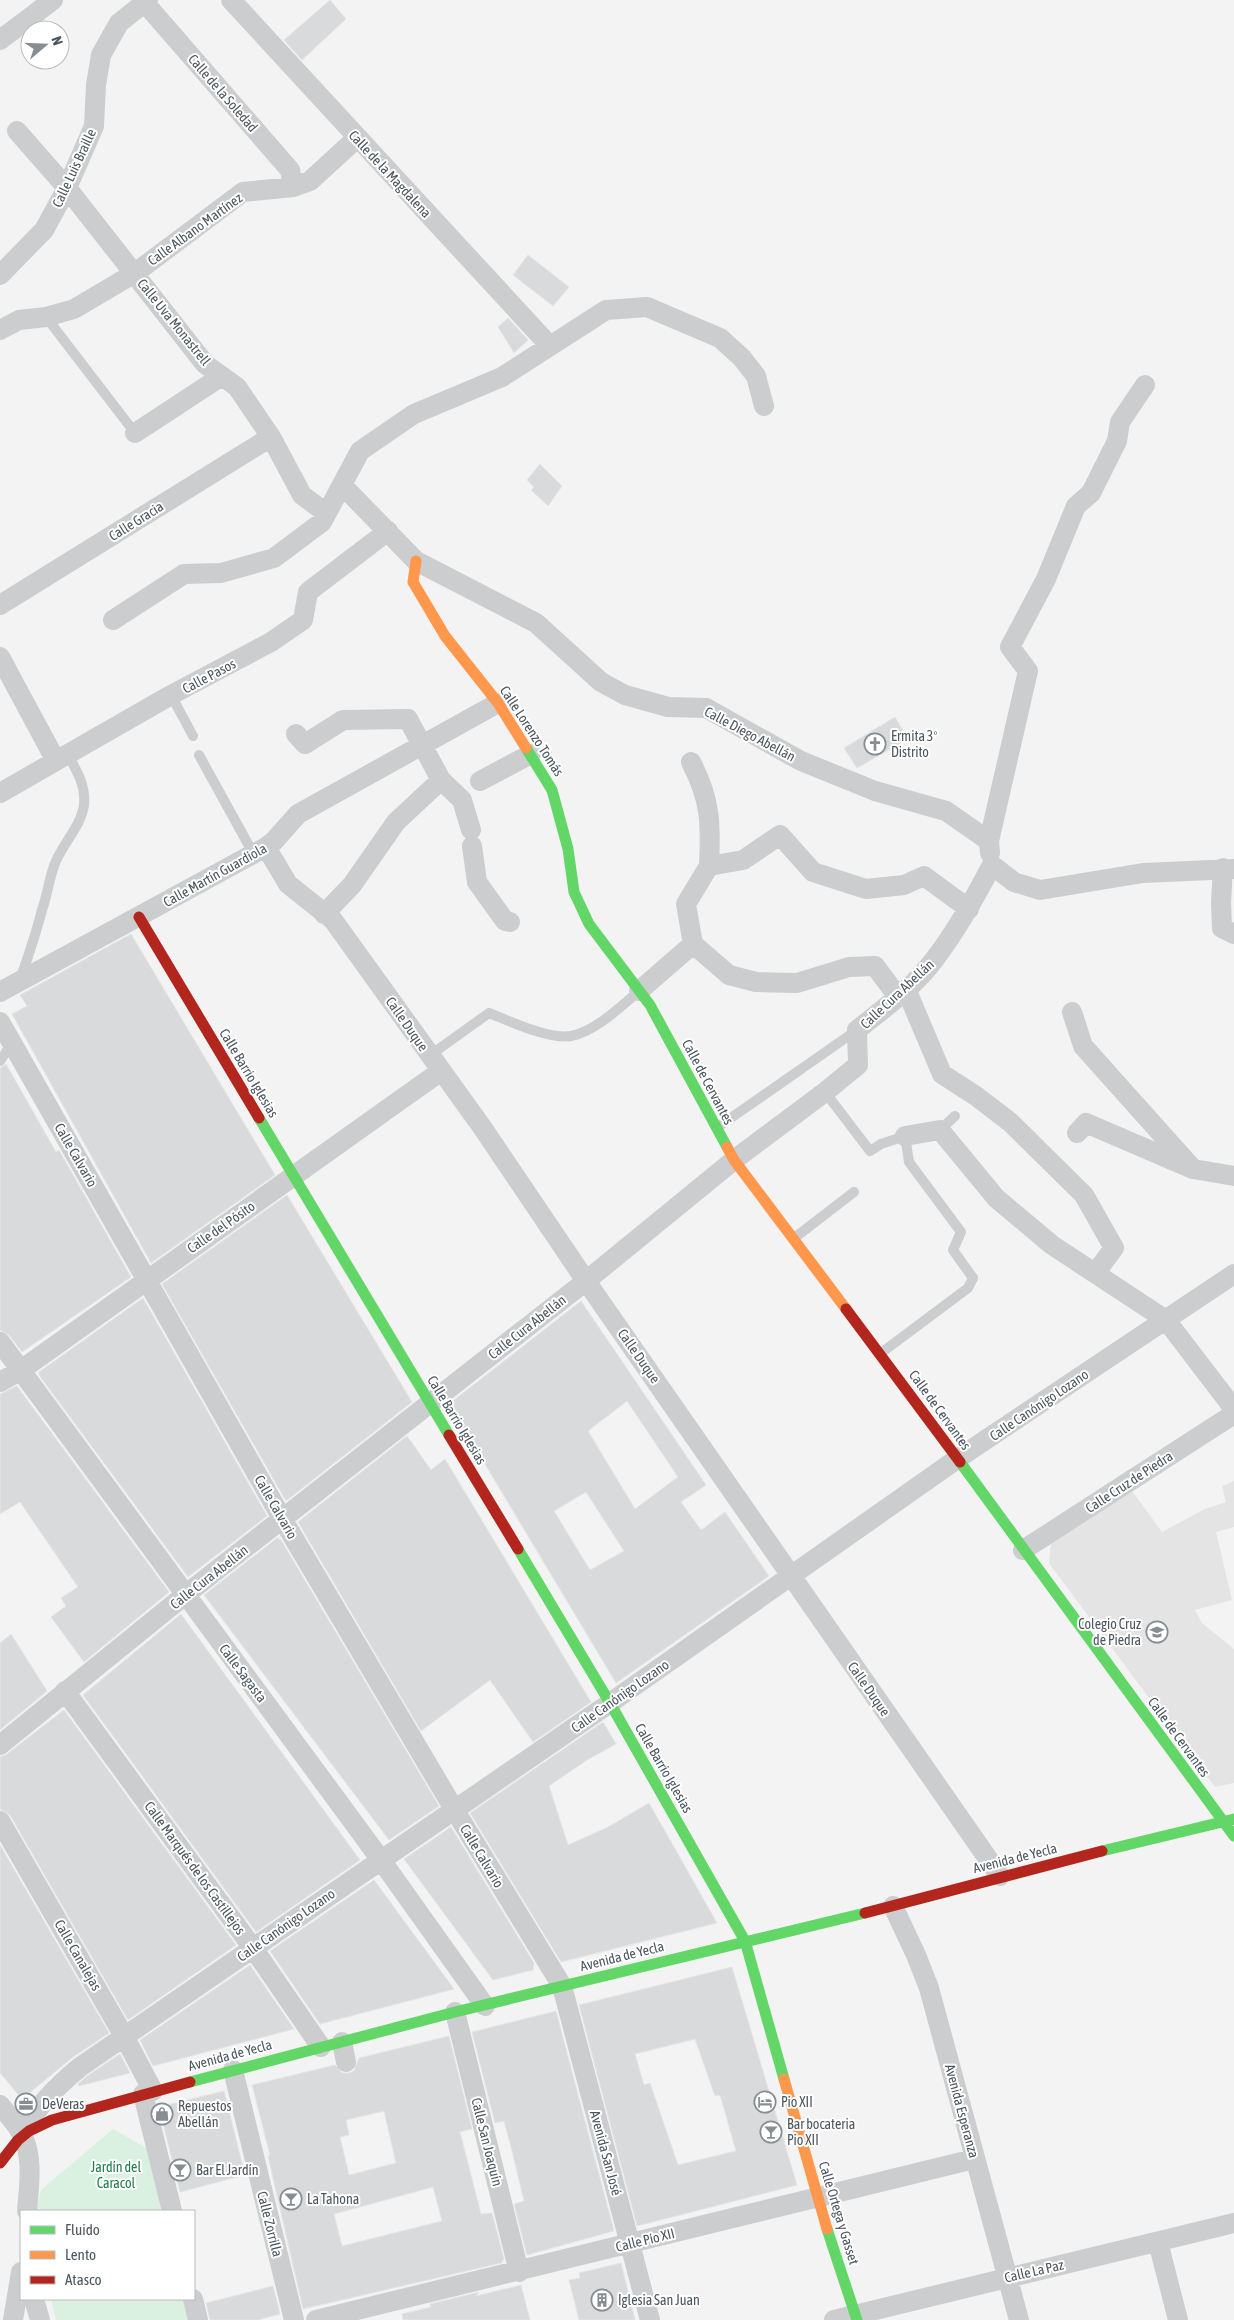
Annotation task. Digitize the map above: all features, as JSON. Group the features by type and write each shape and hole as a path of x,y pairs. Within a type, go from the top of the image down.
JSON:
{"street":[{"path":"0,40 53,0"},
{"name":"Calle de la Magdalena","path":"231,0 550,346"},
{"name":"Calle de la Soledad","path":"146,1 290,170 292,187"},
{"name":"Calle Luis Braille","path":"0,274 44,230 67,188 94,126 96,85 101,55 120,23 146,1"},
{"name":"Calle Uva Monastrell","path":"17,131 67,188 206,364 237,387 271,437 302,495 326,513"},
{"name":"Calle Albano Martínez","path":"0,330 19,320 46,317 74,309 135,273 243,192 292,187 310,181 357,138"},
{"path":"113,620 184,574 221,572 274,558 322,522 360,451 414,414 502,377 606,310 647,307 720,338 742,358 756,376 764,406"},
{"path":"135,433 222,376"},
{"path":"1145,385 1120,422 1117,441 1091,493 1076,506 1046,579 1010,647 1028,671 988,841 992,865 1014,882 1040,890 1142,873 1229,868 1220,902 1222,928 1234,934"},
{"name":"Calle Gracia","path":"0,605 271,437"},
{"name":"Calle Diego Abellán","path":"342,485 416,561 536,623 601,682 625,696 668,707 706,708 801,761 875,791 946,811 988,841"},
{"name":"Calle Pasos","path":"0,792 271,642 303,620 308,592 388,531"},
{"name":"Calle Lorenzo Tomás","path":"416,561 413,582 445,636 498,704 552,790 568,848 574,892 589,924 644,998"},
{"path":"0,657 62,758"},
{"name":"Calle Martín Guardiola","path":"0,992 259,850 274,841 298,814 498,704"},
{"path":"296,734 305,744 343,720 408,719 421,746 442,780 468,788"},
{"path":"510,922 505,921 477,882 472,838 462,800 468,788 531,754"},
{"path":"690,762 703,785 711,824 709,866 686,904 693,944 729,974 756,982 797,983 849,967 875,966 902,993 942,1074 976,1096 1010,1122 1084,1195 1114,1248 1096,1272"},
{"path":"324,914 352,885 396,822 442,780"},
{"path":"709,866 743,860 780,835 813,872 866,889 904,885 924,876 969,909"},
{"name":"Calle Duque","path":"259,850 288,884 332,920 482,1126 586,1281 1000,1876"},
{"name":"Calle Cura Abellán","path":"0,1744 185,1595 586,1281 734,1160 825,1092 858,1064 857,1030 902,993 933,961 969,909 992,865"},
{"name":"Calle Barrio Iglesias","path":"139,917 610,1703 745,1940"},
{"path":"644,998 693,944"},
{"name":"Calle de Cervantes","path":"644,998 734,1160 1024,1550 1229,1821 1234,1836"},
{"path":"1072,1012 1082,1046 1193,1169"},
{"name":"Calle Calvario","path":"0,1022 283,1520 454,1809 562,1986"},
{"name":"Calle del Pósito","path":"0,1382 21,1370 293,1176 435,1063"},
{"path":"1077,1133 1086,1123 1193,1169 1234,1176"},
{"path":"905,1136 940,1130 996,1198 1052,1246 1096,1272 1166,1320 1234,1409"},
{"name":"Calle Canónigo Lozano","path":"22,2134 31,2117 53,2090 124,2036 610,1703 957,1459 1234,1274"},
{"name":"Calle Sagasta","path":"0,1342 382,1860 485,2006"},
{"name":"Calle Cruz de Piedra","path":"1024,1550 1234,1414"},
{"name":"Calle Marqués de los Castillejos","path":"65,1691 253,1948 321,2047"},
{"name":"Calle Canalejas","path":"0,1821 124,2036 148,2092 172,2210"},
{"name":"Avenida de Yecla","path":"22,2134 53,2119 148,2092 455,2012 745,1940 893,1906 1000,1876 1229,1821"},
{"name":"Avenida Esperanza","path":"893,1906 929,1988 1019,2320"},
{"name":"Calle Ortega y Gasset","path":"745,1940 817,2199 856,2317"},
{"name":"Avenida San José","path":"562,1986 650,2320"},
{"name":"Calle San Joaquín","path":"455,2012 519,2272"},
{"path":"342,2042 346,2062"},
{"name":"Calle Zorrilla","path":"232,2070 294,2320"},
{"path":"0,2105 22,2134 30,2181 27,2210"},
{"path":"0,2162 22,2134"},
{"name":"Calle Pío XII","path":"316,2320 519,2272 974,2159"},
{"name":"Calle La Paz","path":"834,2320 856,2317 1008,2276 1234,2223"},
{"path":"1158,2242 1178,2320"},
{"path":"13,2320 20,2278"},
{"path":"34,2300 40,2320"},
{"path":"193,2300 198,2320"}],"lane":[{"path":"46,317 135,433"},
{"path":"171,696 193,736"},
{"path":"199,755 259,850"},
{"path":"20,981 43,910 53,866 61,847 79,821 84,805 80,775 62,758"},
{"path":"435,1063 489,1013 538,1032 571,1036 599,1022 620,1008 644,998"},
{"path":"716,1129 857,1030"},
{"path":"0,1061 12,1043"},
{"path":"825,1092 870,1151 881,1144 905,1136 909,1162 961,1232 953,1250 974,1278 968,1288 880,1354"},
{"path":"940,1130 955,1116"},
{"path":"793,1239 854,1192"}],"shaded area":[{"name":"Colegio Cruz de Piedra","path":"1234,1481 1234,1527 1216,1532 1232,1600 1195,1610 1202,1623 1234,1649 1234,1783 1215,1787 1049,1563 1051,1543 1132,1491 1162,1532 1205,1509 1226,1502 1222,1486"}],"green space":[{"name":"Jardín del Caracol","path":"113,2129 146,2148 162,2210 36,2210 41,2190"},
{"path":"51,2300 184,2300 189,2320 56,2320"}],"building":[{"path":"330,0 346,19 302,60 284,40"},
{"path":"528,255 569,287 553,306 513,275"},
{"path":"508,318 528,340 514,353 498,327"},
{"path":"540,464 562,486 548,506 531,490 534,487 527,480"},
{"name":"Ermita 3º Distrito","path":"895,717 908,739 857,768 844,748"},
{"path":"131,934 275,1175 151,1263 12,1014 27,1006 20,995"},
{"path":"6,1064 56,1152 59,1150 131,1277 22,1352 9,1335 0,1330 0,1068"},
{"path":"287,1195 412,1402 286,1501 162,1284"},
{"path":"143,1298 267,1516 188,1577 39,1375 39,1372"},
{"path":"581,1301 706,1485 681,1502 701,1530 725,1512 769,1576 616,1683 449,1404","holes":["627,1401 678,1477 635,1509 588,1431","586,1492 624,1551 590,1570 554,1511"]},
{"path":"17,1386 169,1592 84,1662 51,1617 66,1606 61,1598 78,1587 20,1502 0,1514 0,1394"},
{"path":"407,1436 431,1470 445,1459 591,1702 533,1742 490,1680 421,1731 298,1522"},
{"path":"277,1538 281,1540 439,1806 389,1840 204,1595"},
{"path":"181,1614 360,1860 256,1932 83,1695"},
{"path":"11,1634 47,1691 0,1730 0,1643"},
{"path":"64,1710 236,1945 128,2020 10,1815 0,1809 0,1757 7,1754"},
{"path":"603,1722 616,1744 587,1760 549,1786 568,1845 608,1827 649,1803 717,1923 561,1962 470,1813"},
{"path":"451,1827 534,1963 533,1970 493,1980 404,1859"},
{"path":"0,1845 109,2033 73,2057 22,2099 0,2073"},
{"path":"374,1880 454,1989 320,2024 270,1951"},
{"path":"250,1965 294,2029 153,2066 140,2040"},
{"path":"732,1967 797,2185 637,2226 579,2005","holes":["695,2039 715,2096 720,2095 736,2151 678,2165 650,2083 644,2085 635,2054"]},
{"path":"556,2011 614,2231 527,2255 514,2204 524,2201 512,2151 504,2121 495,2123 472,2032"},
{"path":"449,2036 472,2129 460,2132 481,2214 492,2213 504,2259 501,2263 303,2309 268,2156 270,2155 252,2085 335,2065 342,2073 349,2073 354,2071 359,2058","holes":["384,2111 396,2163 349,2175 340,2137 349,2135 346,2120","433,2187 442,2221 342,2246 334,2214"]},
{"path":"120,2054 130,2073 79,2086 78,2084 87,2076"},
{"path":"224,2091 245,2175 180,2192 159,2107"},
{"name":"Iglesia San Juan","path":"621,2263 635,2320 579,2320 569,2280 580,2278 579,2273"},
{"path":"521,2285 530,2320 403,2320 402,2314 431,2307 430,2304 479,2292 476,2296"},
{"path":"273,2286 280,2314 258,2320 210,2320 206,2303"}],"traffic: fast":[{"path":"526,748 552,790 568,849 574,892 589,924 650,1005 727,1147"},
{"path":"259,1118 449,1435"},
{"path":"960,1462 1234,1836"},
{"path":"518,1549 610,1703 745,1941 784,2079"},
{"path":"1102,1851 1234,1819"},
{"path":"190,2082 455,2012 865,1913"},
{"path":"827,2229 857,2320"}],"traffic: slow":[{"path":"416,561 413,582 445,636 498,703 526,748"},
{"path":"727,1147 734,1160 846,1309"},
{"path":"784,2079 827,2229"}],"traffic: jam":[{"path":"139,917 259,1118"},
{"path":"846,1309 960,1462"},
{"path":"449,1435 518,1549"},
{"path":"865,1913 1102,1851"},
{"path":"0,2163 18,2140 29,2131 52,2120 190,2082"}],"place":[{"name":"Ermita 3º Distrito","path":"875,744"},
{"name":"Colegio Cruz de Piedra","path":"1157,1632"},
{"name":"Pio XII","path":"765,2102"},
{"name":"DeVeras","path":"26,2104"},
{"name":"Repuestos Abellán","path":"162,2114"},
{"name":"Bar bocateria Pio XII","path":"771,2132"},
{"name":"Bar El Jardín","path":"180,2170"},
{"name":"La Tahona","path":"291,2199"},
{"name":"Iglesia San Juan","path":"602,2300"}]}
